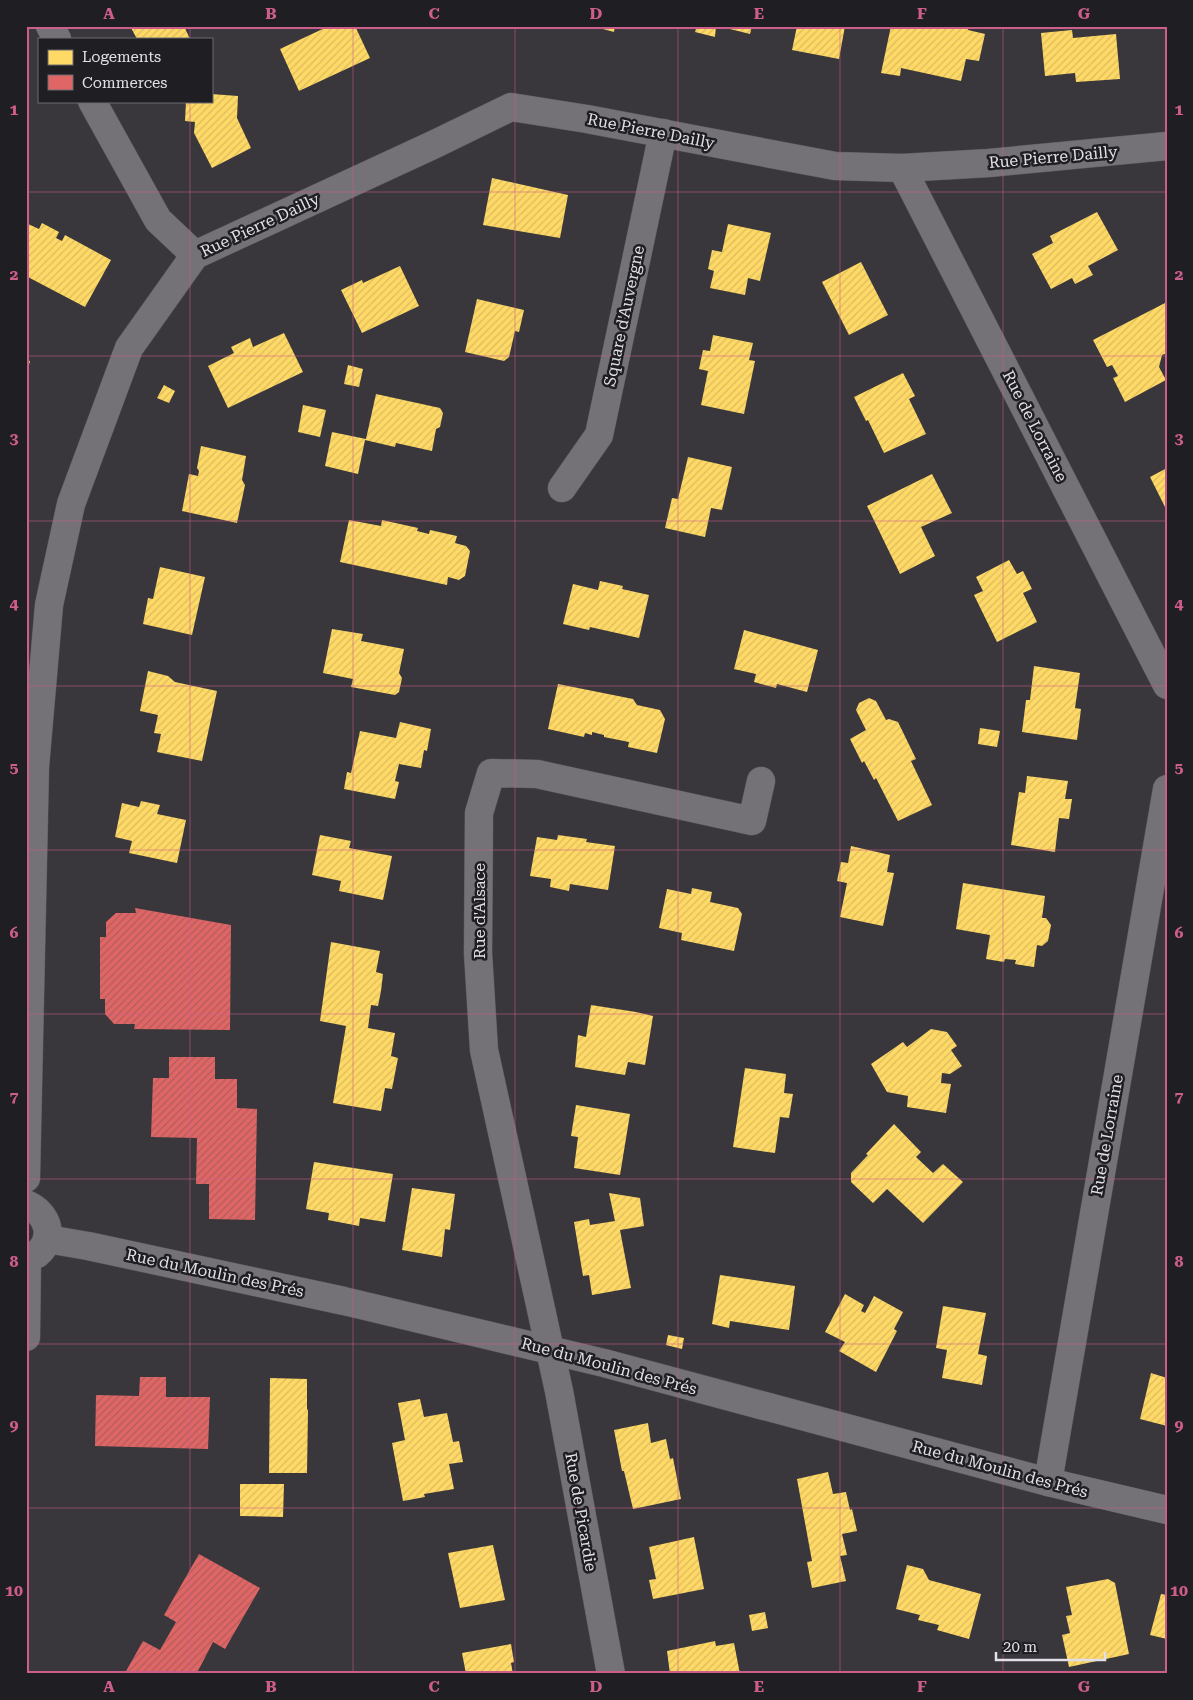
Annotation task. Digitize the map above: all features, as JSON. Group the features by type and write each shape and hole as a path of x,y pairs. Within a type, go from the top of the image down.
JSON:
{"street":[{"path":"50,26 56,38"},
{"path":"93,102 158,220 195,255"},
{"name":"Rue Pierre Dailly","path":"26,1178 35,768 49,605 70,504 129,348 195,255 511,107 587,119 835,166 902,168 989,163 1167,146"},
{"name":"Square d'Auvergne","path":"562,488 599,435 663,133"},
{"name":"Rue de Lorraine","path":"902,168 1167,685"},
{"name":"Rue d'Alsace","path":"551,1350 541,1314 484,1050 478,953 479,812 491,773 537,774 752,821 761,781"},
{"name":"Rue de Lorraine","path":"1048,1482 1167,789"},
{"path":"26,1204 36,1208 42,1215 47,1224 48,1233 41,1250 34,1257 27,1260 26,1337"},
{"name":"Rue du Moulin des Prés","path":"47,1239 344,1300 551,1350 1048,1482 1167,1510"},
{"name":"Rue de Picardie","path":"551,1350 611,1674"}],"building: Logements":[{"path":"130,26 184,26 190,38 136,38"},
{"path":"329,26 355,26 370,58 299,91 280,49"},
{"path":"592,26 615,26 614,32"},
{"path":"697,26 716,26 715,37 695,32"},
{"path":"718,26 752,26 750,34"},
{"path":"797,26 845,26 839,59 792,50"},
{"path":"891,26 969,26 968,30 985,34 979,61 966,59 961,81 901,68 900,76 881,73"},
{"path":"1072,30 1073,38 1116,34 1120,79 1076,82 1075,73 1045,76 1041,33"},
{"path":"212,94 238,96 237,118 251,148 212,168 194,133 195,122 185,121 186,102 212,102"},
{"path":"492,178 568,195 560,238 483,225"},
{"path":"1097,212 1118,250 1088,266 1093,275 1075,284 1072,278 1051,289 1032,254 1053,243 1050,236"},
{"path":"26,223 39,229 42,223 59,232 56,238 62,241 65,235 111,260 85,307 26,276"},
{"path":"728,224 771,233 760,281 748,278 745,295 710,288 714,271 708,269 712,250 722,252"},
{"path":"861,262 888,315 849,335 822,282"},
{"path":"400,266 419,306 362,333 341,290 362,280 363,283"},
{"path":"477,299 524,310 519,332 515,331 509,357 504,361 465,352"},
{"path":"1167,302 1167,353 1162,355 1159,367 1166,380 1125,402 1113,378 1118,376 1112,365 1107,367 1093,340"},
{"path":"284,333 303,372 228,408 208,366 234,353 231,347 250,338 253,347"},
{"path":"713,335 753,343 749,360 755,361 744,414 701,405 708,371 699,369 703,350 710,351"},
{"path":"26,360 30,361 27,372 26,372"},
{"path":"348,365 363,369 359,387 344,384"},
{"path":"903,373 915,396 909,399 926,434 884,453 854,397"},
{"path":"164,385 175,391 169,403 157,398"},
{"path":"376,394 440,408 443,413 440,427 436,429 432,451 396,443 395,447 365,440 358,474 325,466 332,432 366,439"},
{"path":"303,405 326,410 320,437 298,432"},
{"path":"201,446 246,456 242,480 245,485 237,523 182,511 189,474 198,476 199,471 197,468"},
{"path":"688,457 732,467 722,510 711,508 705,537 665,528 672,498 678,499"},
{"path":"1167,468 1167,511 1150,477"},
{"path":"932,474 952,513 921,527 935,556 900,574 867,506"},
{"path":"349,520 381,526 382,520 418,528 417,531 429,534 430,530 457,536 455,543 466,546 470,551 465,576 459,580 448,577 447,585 340,562"},
{"path":"1009,560 1017,574 1023,571 1032,589 1023,593 1037,622 997,642 974,595 983,591 976,577"},
{"path":"160,567 205,577 192,635 143,624 148,598 153,599"},
{"path":"600,581 623,586 622,589 649,595 639,638 590,627 589,630 563,624 573,584 598,590"},
{"path":"332,629 363,634 361,641 404,649 399,673 402,678 399,692 395,695 351,687 353,679 323,673"},
{"path":"744,630 818,650 807,692 777,684 776,688 754,682 756,674 734,669"},
{"path":"1034,666 1080,673 1075,708 1081,709 1077,740 1022,732 1026,700 1030,700"},
{"path":"148,671 168,676 175,682 217,691 202,761 157,752 161,734 154,733 158,715 140,711"},
{"path":"558,684 633,699 637,705 660,710 665,719 657,753 628,747 629,742 604,737 604,735 592,732 592,735 585,733 584,737 548,729"},
{"path":"869,698 876,701 886,720 898,722 916,759 911,761 932,805 898,821 876,778 874,780 864,761 862,763 850,739 866,730 856,710 859,703"},
{"path":"400,722 431,729 427,751 424,750 421,768 399,764 395,781 399,782 395,799 344,789 347,772 351,773 360,731 396,738"},
{"path":"980,728 1000,731 997,747 978,744"},
{"path":"1027,776 1068,781 1065,799 1072,799 1069,819 1059,818 1055,852 1011,845 1019,792 1025,793"},
{"path":"141,801 160,805 157,814 186,820 177,863 129,853 132,841 115,837 122,803 139,807"},
{"path":"320,835 351,841 349,848 392,856 383,900 339,891 341,881 312,875"},
{"path":"558,835 587,839 586,842 615,846 608,890 570,884 569,891 550,887 551,879 530,876 537,837 557,840"},
{"path":"851,846 890,855 887,872 894,873 883,926 840,917 847,883 837,881 841,862 848,863"},
{"path":"963,883 1045,896 1042,918 1046,918 1051,925 1048,941 1042,946 1037,945 1034,967 1015,964 1016,960 1005,959 1004,962 986,959 990,935 956,929"},
{"path":"692,888 712,892 710,902 738,908 742,914 734,951 681,940 682,933 659,928 667,889 691,894"},
{"path":"331,942 380,951 376,972 383,974 381,991 378,1006 371,1005 368,1028 395,1033 391,1056 398,1058 392,1089 385,1088 381,1111 333,1103 346,1026 320,1021"},
{"path":"591,1005 653,1016 645,1065 628,1062 625,1075 575,1067 578,1035 586,1037"},
{"path":"931,1029 947,1032 957,1046 951,1050 962,1066 950,1074 942,1073 941,1083 951,1084 946,1113 907,1107 908,1096 887,1092 871,1064 903,1042 907,1047"},
{"path":"745,1068 786,1074 784,1093 793,1094 789,1118 780,1117 775,1153 733,1147"},
{"path":"576,1105 630,1114 620,1175 574,1168 578,1137 571,1136"},
{"path":"894,1124 921,1152 916,1157 933,1173 943,1164 963,1182 923,1223 887,1189 873,1203 851,1182 851,1173"},
{"path":"314,1162 393,1174 385,1222 360,1218 359,1226 328,1220 329,1213 306,1209"},
{"path":"412,1188 455,1194 450,1230 445,1229 442,1257 402,1250"},
{"path":"609,1193 640,1198 644,1226 620,1230 631,1288 592,1295 589,1275 583,1276 574,1222 589,1219 590,1225 615,1221"},
{"path":"720,1275 795,1286 789,1330 730,1321 729,1328 712,1324"},
{"path":"845,1294 864,1305 861,1311 865,1313 874,1296 903,1312 894,1329 897,1331 876,1372 839,1351 845,1342 825,1332"},
{"path":"943,1306 986,1313 978,1354 987,1356 982,1385 942,1378 947,1350 936,1348"},
{"path":"668,1335 684,1338 682,1349 666,1345"},
{"path":"1151,1373 1167,1378 1167,1426 1140,1419"},
{"path":"270,1378 307,1379 307,1473 269,1473"},
{"path":"420,1399 424,1417 447,1413 453,1442 459,1441 463,1462 449,1464 454,1489 424,1494 425,1497 403,1501 392,1443 405,1440 398,1403"},
{"path":"648,1423 651,1443 666,1439 670,1459 673,1458 681,1499 633,1509 624,1471 622,1471 614,1430"},
{"path":"828,1472 833,1494 846,1492 857,1531 842,1534 847,1555 840,1556 846,1581 812,1588 807,1562 812,1561 797,1479"},
{"path":"240,1484 284,1484 283,1517 240,1516"},
{"path":"694,1537 704,1589 653,1599 649,1580 656,1579 649,1547"},
{"path":"493,1545 505,1600 460,1608 448,1553"},
{"path":"907,1565 923,1569 929,1580 981,1594 969,1639 937,1630 939,1625 918,1620 920,1615 896,1609"},
{"path":"1108,1579 1115,1583 1129,1654 1069,1667 1062,1635 1070,1633 1066,1616 1072,1615 1066,1587"},
{"path":"1161,1594 1167,1595 1167,1639 1150,1635"},
{"path":"765,1612 768,1628 752,1631 749,1615"},
{"path":"715,1641 716,1646 734,1643 740,1674 670,1674 667,1651"},
{"path":"511,1644 514,1662 511,1663 513,1674 466,1674 462,1653"}],"building: Commerces":[{"path":"135,908 231,925 230,1030 134,1029 135,1024 114,1024 105,1014 105,999 100,999 100,937 106,937 106,922 116,913 136,913"},
{"path":"169,1057 215,1057 215,1079 237,1079 237,1108 257,1109 255,1220 209,1219 209,1184 196,1184 197,1138 151,1137 153,1078 169,1078"},
{"path":"140,1377 166,1377 166,1397 210,1397 208,1449 95,1446 96,1395 139,1396"},
{"path":"199,1554 260,1588 225,1649 213,1642 198,1671 203,1674 125,1673 143,1641 160,1650 176,1622 164,1615"}]}
